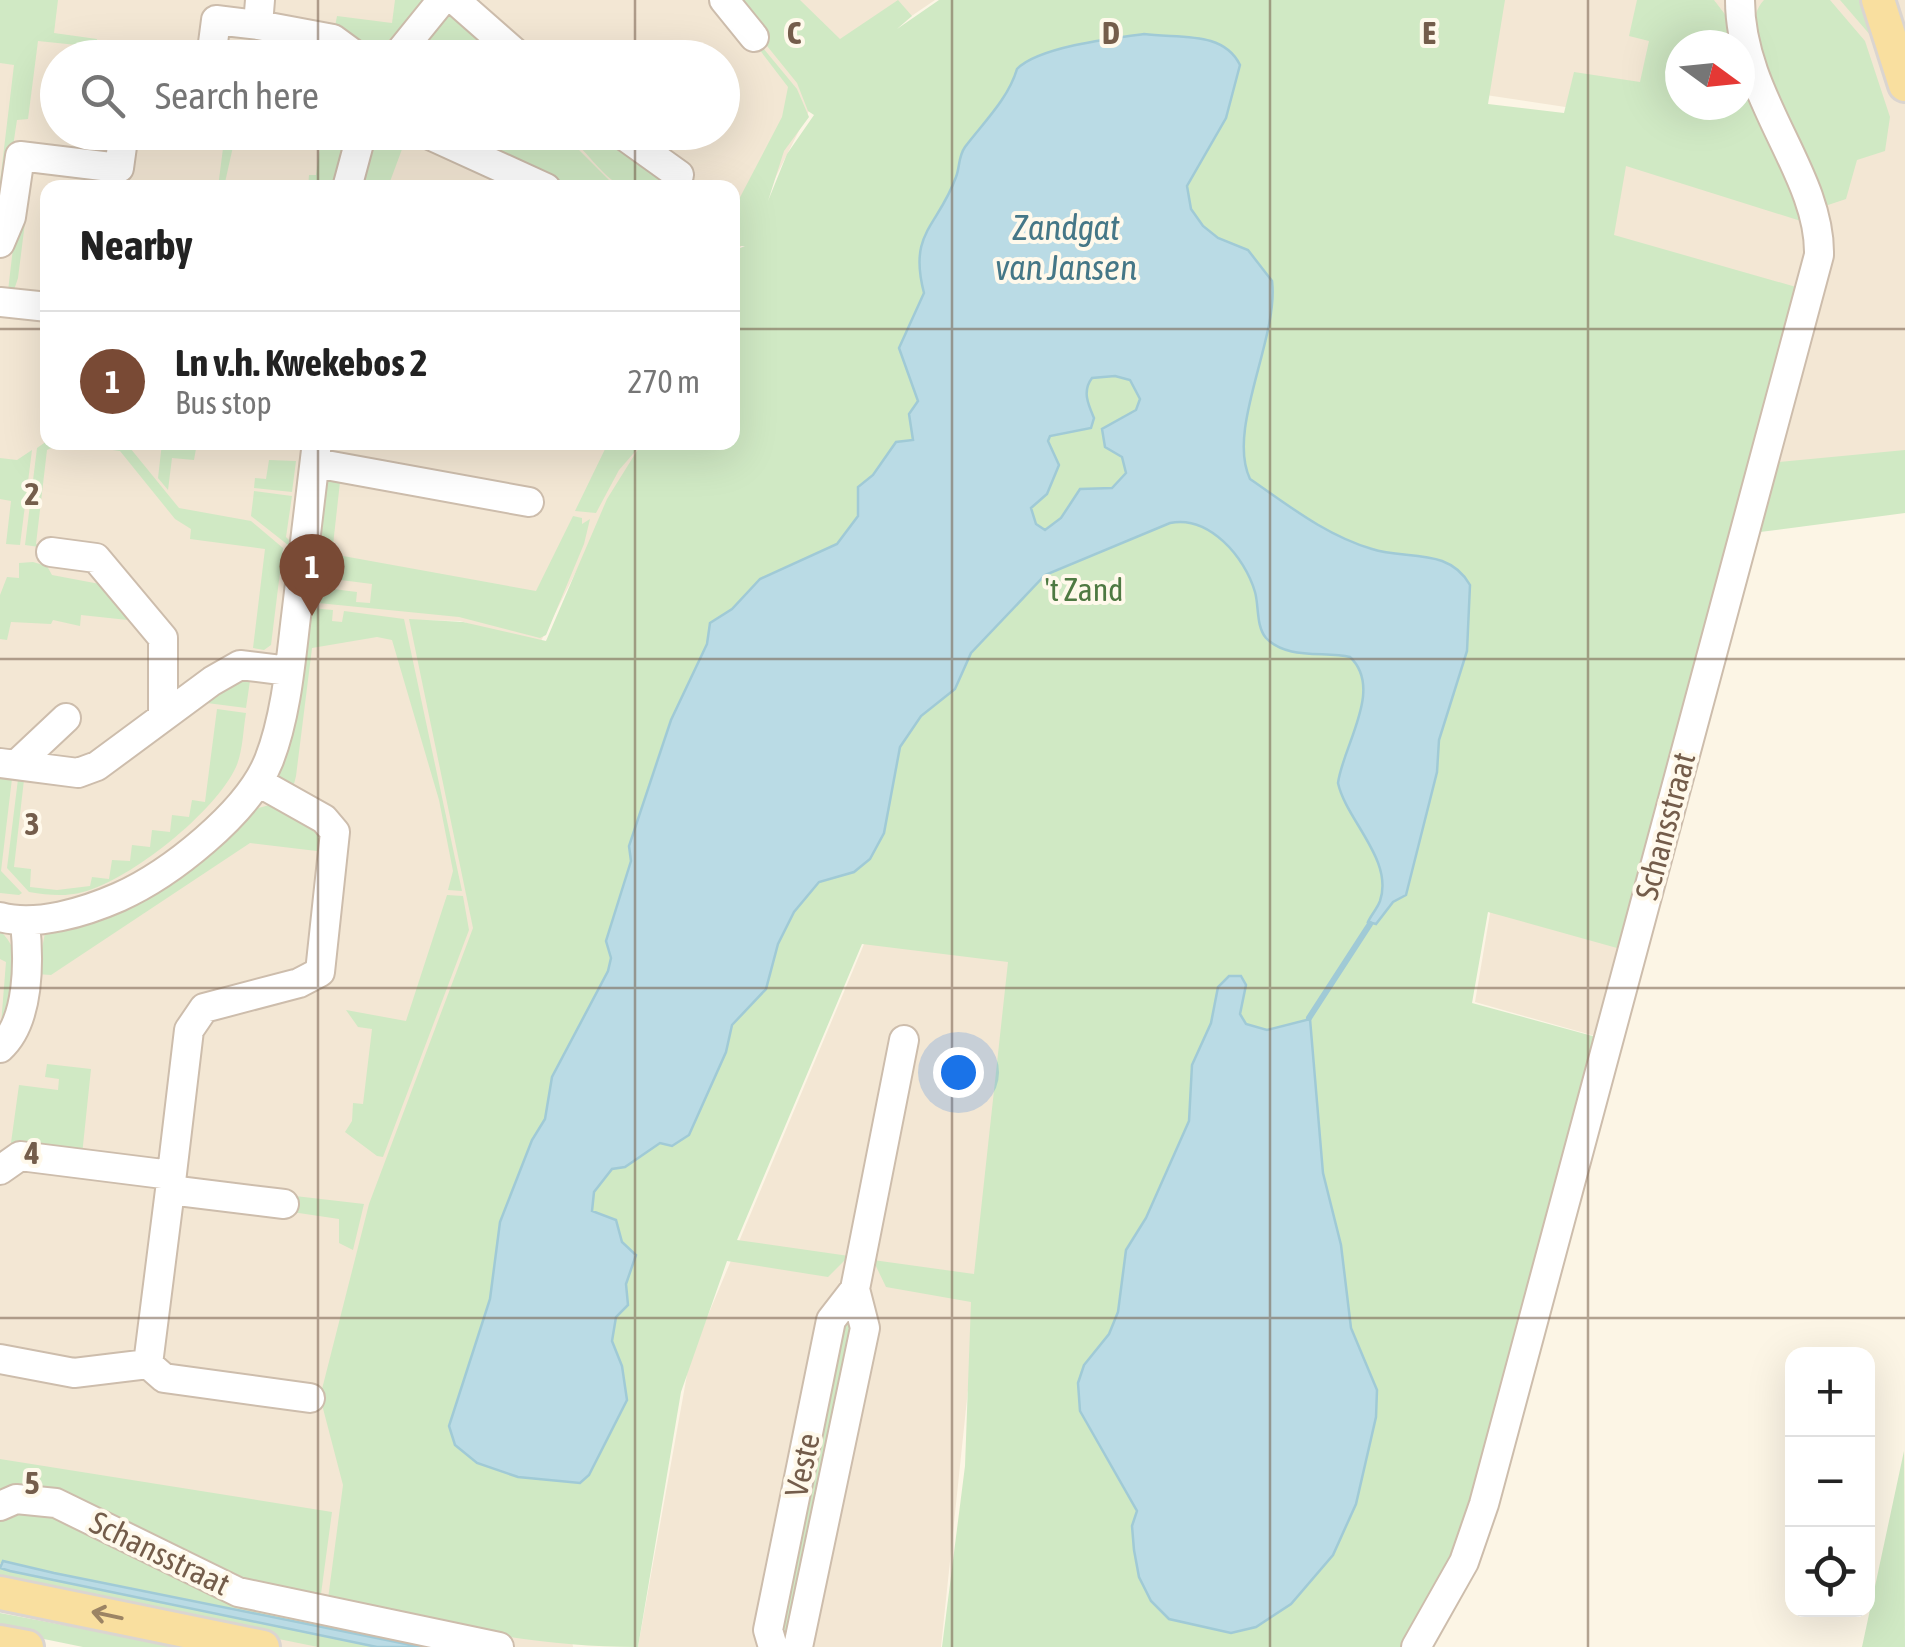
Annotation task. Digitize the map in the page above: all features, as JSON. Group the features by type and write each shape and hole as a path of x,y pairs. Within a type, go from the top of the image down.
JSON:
{"main road":[{"path":"1878,0 1905,85"},
{"path":"0,1593 263,1647"},
{"path":"0,1642 27,1647"}],"street":[{"path":"410,40 442,0"},
{"path":"455,0 501,40"},
{"path":"724,0 754,37"},
{"name":"Schansstraat","path":"1416,1647 1464,1562 1484,1504 1818,255 1816,218 1748,66 1740,0"},
{"path":"213,40 217,10 259,13 334,40"},
{"path":"0,242 11,217 20,156 119,168 122,150"},
{"path":"350,180 358,150"},
{"path":"463,150 528,180"},
{"path":"644,150 679,175"},
{"path":"0,302 40,306"},
{"path":"0,1048 16,1034 28,954 13,919 100,905 135,890 182,858 246,800 258,782 270,758 289,672 316,453 529,502"},
{"path":"51,552 96,558 164,638 163,715"},
{"path":"8,764 78,773 97,766 163,715 240,665 289,672"},
{"path":"8,764 66,718"},
{"path":"148,1364 189,1030 204,1008 299,983 320,972 336,832 324,819 258,782"},
{"name":"Veste","path":"798,1647 865,1328 855,1290 904,1040"},
{"path":"0,1170 20,1156 284,1204"},
{"name":"Veste","path":"773,1647 768,1630 831,1320 855,1290"},
{"path":"0,1359 74,1374 148,1364 164,1378 310,1398"},
{"name":"Schansstraat","path":"0,1506 16,1499 56,1503 238,1592 499,1647"}],"shaded area":[{"path":"0,0 935,0 828,73 740,248 740,180 40,180 40,450 637,450 539,645 460,621 411,620 474,928 573,1647 173,1647 0,1612"},
{"path":"1500,0 1905,0 1905,490 1747,505 1602,1038 1475,1002 1625,116 1479,94"},
{"path":"867,937 1013,960 941,1647 638,1647 690,1358"}],"green space":[{"path":"0,0 58,0 54,33 97,39 38,41 28,119 17,120 2,219 0,182 14,65 0,63"},
{"path":"395,0 424,0 389,40 349,40 334,32 337,16 392,23"},
{"name":"'t Zand","path":"730,0 800,0 840,39 898,0 912,16 897,29 939,0 1505,0 1488,104 1564,113 1574,72 1640,82 1649,41 1629,36 1637,0 1714,0 1727,17 1730,30 1665,30 1665,120 1755,120 1755,106 1804,222 1626,166 1614,235 1803,289 1617,948 1488,912 1472,1003 1596,1037 1457,1564 1406,1647 942,1647 965,1466 971,1302 886,1287 873,1260 974,1274 1008,962 862,944 737,1240 849,1256 828,1277 727,1261 681,1392 638,1647 520,1638 328,1599 343,1485 320,1397 369,1204 473,928 409,619 463,622 546,641 607,499 638,450 740,450 740,248 745,246 740,246 740,197 782,117 788,87 756,45 758,42 797,89 809,117 784,151 768,201 787,154 814,115 808,111 797,83"},
{"path":"1764,0 1830,0 1865,41 1890,117 1885,151 1857,160 1846,199 1819,208 1770,103 1755,48 1755,18"},
{"path":"1840,0 1866,0 1872,11 1871,36"},
{"path":"449,8 491,40 421,40"},
{"path":"223,150 232,150 226,180 219,180"},
{"path":"320,150 345,150 339,180 309,180 309,175 316,175"},
{"path":"369,150 402,150 391,180 362,180"},
{"path":"474,150 579,150 609,180 541,180"},
{"path":"582,150 635,150 681,180 613,180"},
{"path":"21,179 30,183 18,278 14,290 8,291"},
{"path":"37,448 47,450 36,544 46,548 25,545"},
{"path":"32,450 20,545 6,544 11,501 0,499 0,458 17,460"},
{"path":"113,450 132,450 179,508 251,521 283,548 271,645 264,650 253,648 265,549 190,539 191,529 175,519 120,451"},
{"path":"161,450 196,450 194,460 172,458 168,490 158,478"},
{"name":"'t Zand","path":"605,450 636,450 619,470 596,513 575,511"},
{"path":"1905,450 1905,513 1760,532 1779,462"},
{"path":"269,460 296,461 292,492 254,488 255,478 266,479"},
{"path":"328,473 341,473 332,554 536,591 573,516 582,518 582,524 590,519 584,544 546,635 540,638 459,617 308,602 310,586 357,592 356,602 370,603 372,584 317,577"},
{"path":"254,491 292,496 286,537 292,543 291,557 287,556 288,545 251,516"},
{"path":"19,563 47,566 52,575 105,585 137,621 81,615 80,626 53,620 51,624 11,622 7,640 0,639 0,595 7,577 19,578"},
{"path":"312,608 333,610 332,621 342,622 344,611 404,619 462,891 448,890 453,871 439,800 392,640 377,637 312,648 294,784 279,777"},
{"path":"251,674 246,708 207,703 209,690"},
{"path":"217,709 246,713 236,767 210,804 170,842 125,873 76,894 29,892 7,868 19,771 25,771 14,867 31,869 30,887 57,890 90,886 92,877 109,879 112,860 130,861 132,845 150,847 152,830 170,832 172,815 189,817 192,800 205,802"},
{"path":"0,768 13,770 1,871 22,893 19,895 0,893"},
{"path":"273,804 322,833 325,852 250,843 51,975 37,974 45,933 251,810"},
{"path":"447,895 463,896 469,930 383,1157 377,1156 345,1132 352,1121 353,1103 363,1104 372,1029 358,1027 346,1010 406,1021"},
{"path":"0,931 14,952 16,977 7,1029 0,1037 6,962 0,959"},
{"path":"47,1064 91,1069 82,1155 10,1150 19,1085 58,1090 59,1079 45,1077"},
{"path":"295,1196 364,1204 353,1250 339,1243 339,1219 292,1212"},
{"path":"848,1315 855,1324 789,1640 783,1640 777,1628 833,1339"},
{"path":"1904,1451 1905,1647 1862,1647 1868,1617 1875,1617 1875,1586"},
{"path":"0,1459 332,1512 321,1594 317,1602 252,1588 152,1543 0,1498"},
{"path":"40,1506 194,1582 463,1647 421,1647 0,1563 0,1515"},
{"path":"0,1568 377,1647 318,1647 0,1582"},
{"path":"0,1613 180,1647 83,1647 0,1630"}],"water":[{"name":"Zandgat van Jansen","path":"1144,34 1211,41 1223,46 1240,65 1226,118 1187,186 1191,209 1203,226 1218,238 1248,250 1272,281 1268,329 1244,435 1244,458 1250,479 1338,536 1372,549 1439,560 1461,573 1470,585 1467,651 1439,740 1437,772 1406,895 1393,902 1376,924 1368,922 1380,901 1380,870 1338,783 1359,718 1363,685 1359,670 1350,657 1295,652 1266,638 1250,579 1223,541 1198,525 1170,523 1045,575 971,653 955,689 921,716 900,747 884,833 870,859 854,872 819,882 794,912 778,944 766,989 732,1025 726,1052 689,1135 672,1146 660,1143 625,1167 612,1169 594,1192 592,1211 616,1220 622,1242 636,1255 626,1284 628,1305 616,1317 612,1341 622,1366 627,1400 589,1475 580,1483 518,1477 477,1463 455,1445 449,1426 490,1299 500,1222 532,1140 545,1119 552,1077 608,971 611,958 606,941 631,861 629,846 671,720 707,644 710,623 732,609 760,579 837,544 858,516 858,487 873,475 896,442 913,440 909,414 918,401 899,348 924,293 920,273 922,243 949,194 963,151 1002,100 1017,69 1058,49","holes":["1115,376 1130,380 1140,399 1136,410 1102,429 1105,447 1122,457 1126,473 1112,488 1080,489 1061,518 1045,530 1036,524 1031,508 1047,494 1059,465 1048,441 1050,436 1091,428 1094,418 1087,393 1092,378"]},
{"path":"1229,976 1241,976 1246,985 1240,1014 1246,1024 1267,1030 1310,1019 1323,1173 1341,1245 1351,1328 1377,1390 1376,1417 1356,1504 1333,1555 1291,1604 1256,1627 1231,1633 1169,1619 1151,1601 1139,1577 1134,1550 1132,1526 1137,1511 1080,1411 1078,1383 1084,1365 1109,1334 1118,1312 1126,1250 1146,1218 1189,1121 1192,1065 1211,1023 1218,987"},
{"path":"3,1561 421,1647 377,1647 10,1571 0,1568"}],"waterway":[{"path":"1309,1018 1370,924"}],"place":[{"name":"Ln v.h. Kwekebos 2","path":"312,616"}]}
